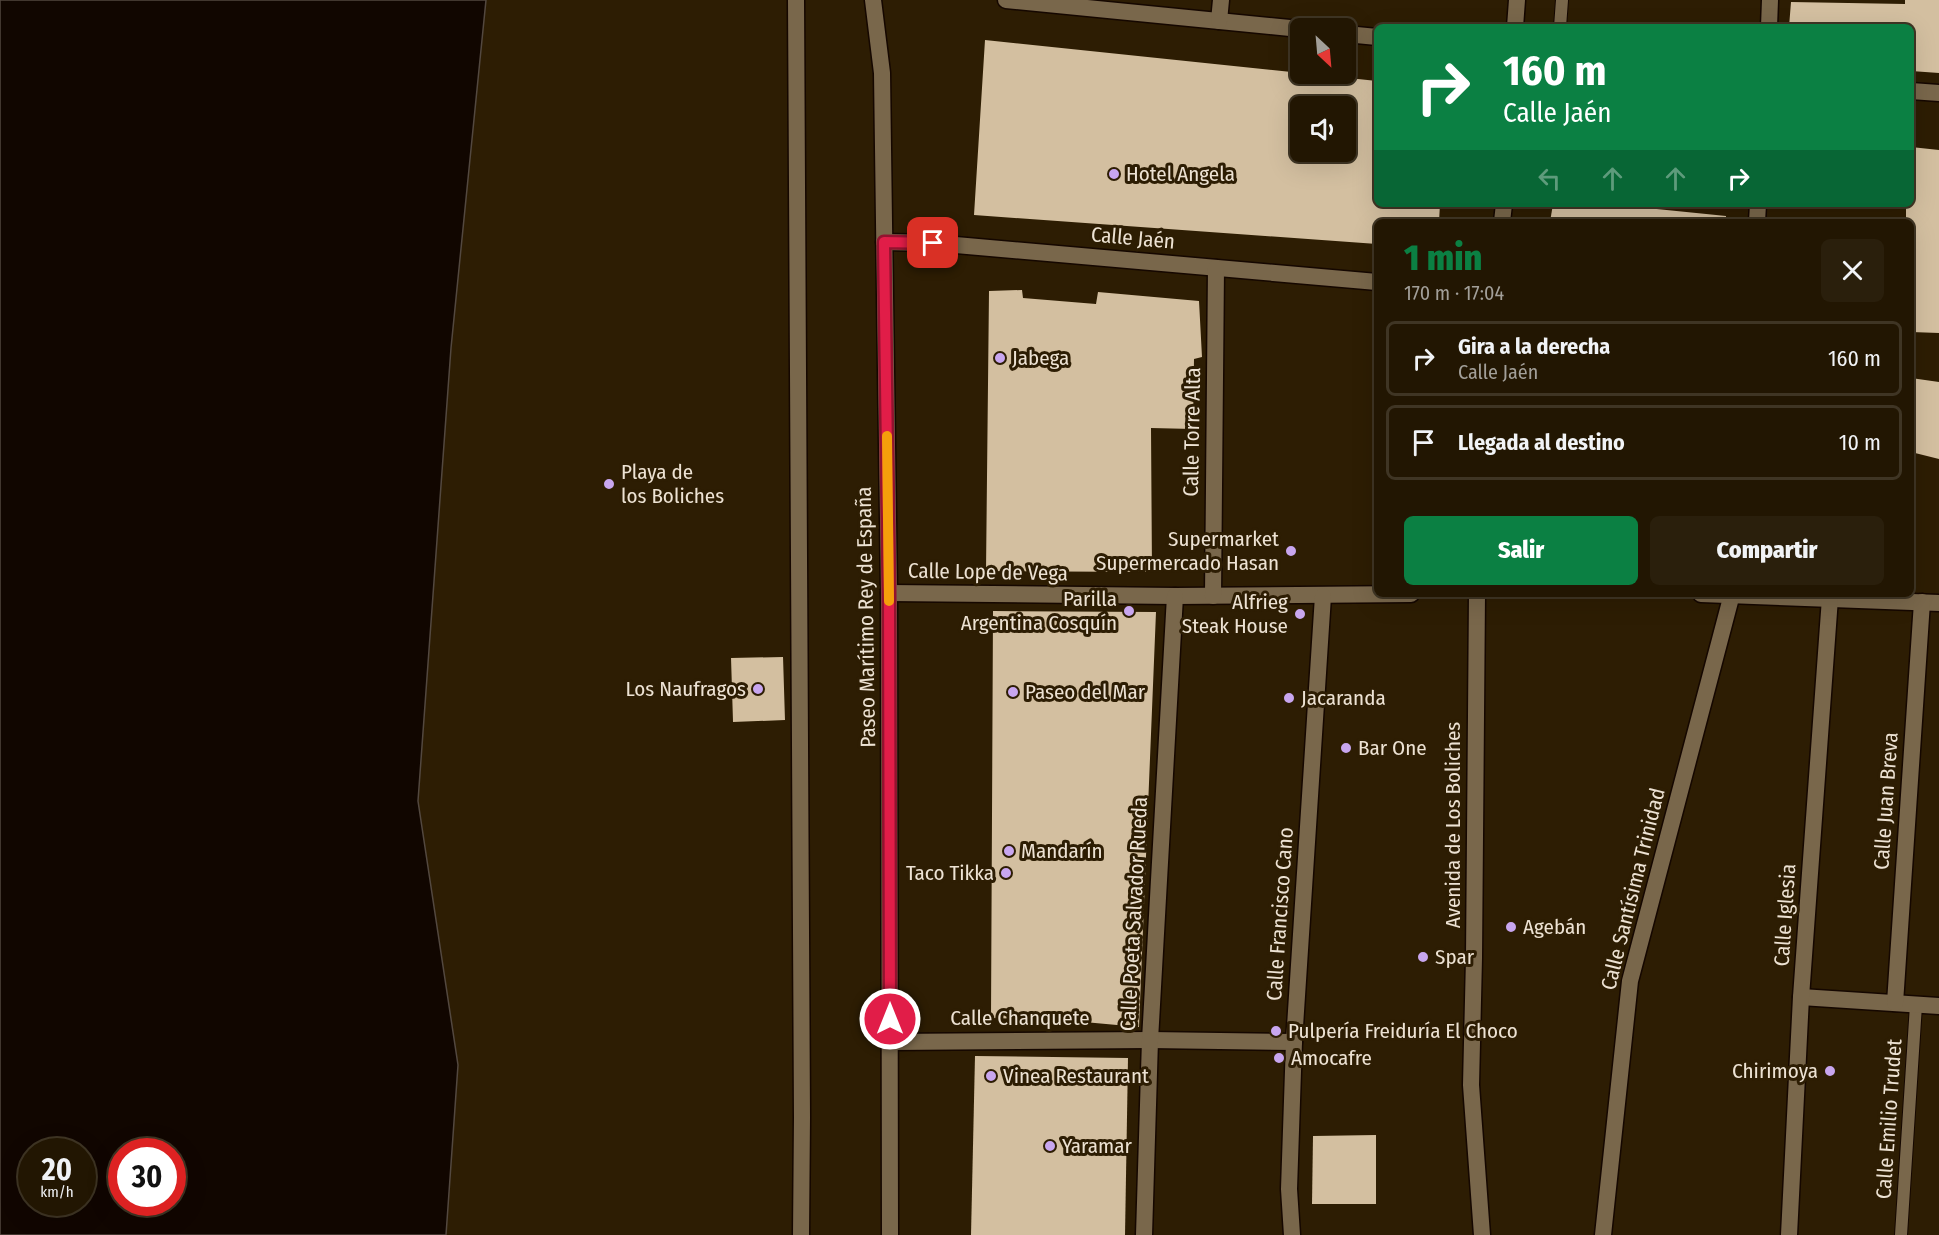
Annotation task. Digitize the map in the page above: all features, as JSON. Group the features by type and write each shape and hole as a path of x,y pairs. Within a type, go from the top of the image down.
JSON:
{"street":[{"path":"796,0 801,1235"},
{"name":"Paseo Marítimo Rey de España","path":"873,0 882,72 889,593 890,1235"},
{"path":"1006,0 1290,28"},
{"path":"1219,21 1221,0"},
{"path":"1515,24 1517,0"},
{"path":"1769,24 1770,0"},
{"path":"1356,35 1374,37"},
{"path":"1914,91 1939,93"},
{"name":"Calle Jaén","path":"884,242 945,244 1374,282"},
{"name":"Calle Torre Alta","path":"1213,596 1216,268"},
{"name":"Calle Lope de Vega","path":"889,593 1175,596 1374,595"},
{"name":"Calle Poeta Salvador Rueda","path":"1144,1235 1150,1040 1175,596"},
{"name":"Calle Francisco Cano","path":"1292,1235 1289,1189 1294,1042 1323,596"},
{"name":"Avenida de Los Boliches","path":"1477,597 1471,1084 1482,1235"},
{"name":"Calle Santísima Trinidad","path":"1603,1235 1630,981 1731,597"},
{"path":"1806,597 1939,603"},
{"name":"Calle Iglesia","path":"1790,1235 1802,997 1830,598"},
{"name":"Calle Juan Breva","path":"1895,1003 1922,602"},
{"path":"1802,997 1939,1006"},
{"name":"Calle Chanquete","path":"890,1042 1150,1040 1294,1042"}],"lane":[{"path":"1560,24 1562,0"},
{"name":"Calle Emilio Trudet","path":"1901,1235 1916,1005"}],"shaded area":[{"path":"0,0 486,0 451,348 418,801 458,1065 446,1235 0,1235"}],"building":[{"path":"1905,0 1939,0 1939,73 1914,71 1914,24 1789,24 1791,2 1905,4"},
{"path":"985,40 1290,72 1290,84 1356,84 1356,79 1374,81 1374,207 1440,207 1439,219 1374,219 1374,244 974,215"},
{"path":"1914,147 1939,150 1939,333 1914,332 1914,219 1906,219 1906,207 1914,207"},
{"path":"1552,207 1637,207 1726,216 1726,219 1550,219"},
{"path":"1022,290 1023,298 1096,304 1098,292 1199,301 1202,357 1194,359 1193,429 1151,428 1152,572 986,571 989,291"},
{"path":"1914,378 1939,382 1939,459 1914,453"},
{"path":"993,611 1156,612 1139,1027 1062,1020 991,1018"},
{"name":"Los Naufragos","path":"783,657 785,720 733,722 731,658"},
{"name":"Yaramar","path":"975,1056 1128,1058 1125,1235 971,1235"},
{"path":"1376,1135 1376,1204 1312,1204 1313,1136"}],"slow traffic":[{"path":"887,436 889,601"}],"place":[{"name":"Hotel Angela","path":"1114,174"},
{"name":"Jabega","path":"1000,358"},
{"name":"Playa de los Boliches","path":"609,484"},
{"name":"Supermarket Supermercado Hasan","path":"1291,551"},
{"name":"Parilla Argentina Cosquín","path":"1129,611"},
{"name":"Alfrieg Steak House","path":"1300,614"},
{"name":"Los Naufragos","path":"758,689"},
{"name":"Paseo del Mar","path":"1013,692"},
{"name":"Jacaranda","path":"1289,698"},
{"name":"Bar One","path":"1346,748"},
{"name":"Mandarín","path":"1009,851"},
{"name":"Taco Tikka","path":"1006,873"},
{"name":"Agebán","path":"1511,927"},
{"name":"Spar","path":"1423,957"},
{"name":"Pulpería Freiduría El Choco","path":"1276,1031"},
{"name":"Amocafre","path":"1279,1058"},
{"name":"Chirimoya","path":"1830,1071"},
{"name":"Vinea Restaurant","path":"991,1076"},
{"name":"Yaramar","path":"1050,1146"}],"route":[{"path":"890,1019 889,593 884,242 933,243"}]}
